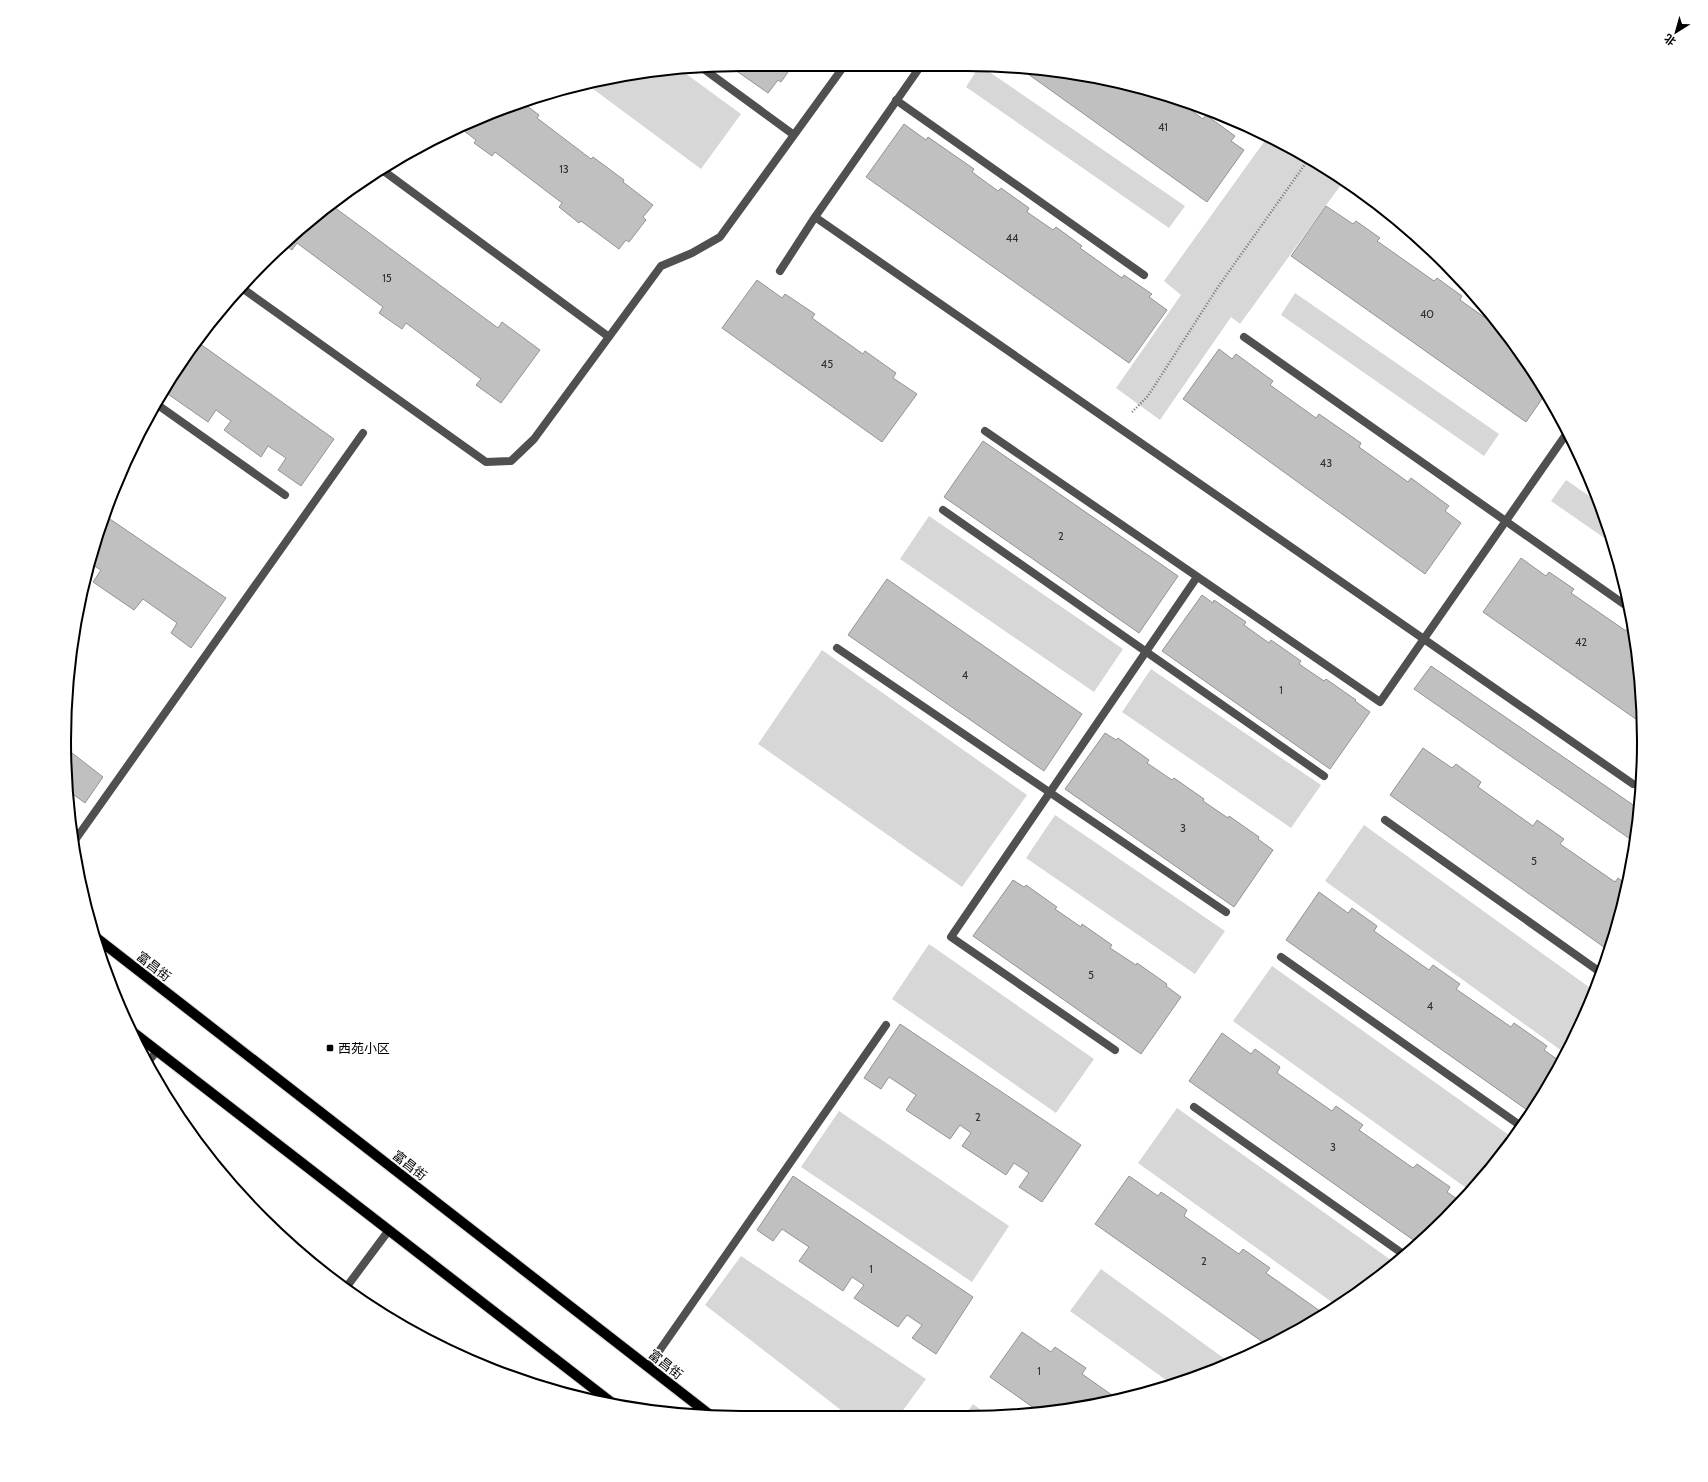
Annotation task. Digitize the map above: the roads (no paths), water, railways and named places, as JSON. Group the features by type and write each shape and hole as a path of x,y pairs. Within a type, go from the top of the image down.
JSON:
{"main road":[{"name":"富昌街","path":"103,943 704,1410"},
{"path":"141,1038 604,1397"}],"street":[{"path":"245,290 486,462 511,461 534,439 661,266 692,253 720,237 840,71"},
{"path":"780,271 815,217 917,71"},
{"path":"708,72 794,135"},
{"path":"896,100 1144,275"},
{"path":"387,173 609,337"},
{"path":"815,217 1633,784"},
{"path":"1244,337 1622,603"},
{"path":"160,407 286,495"},
{"path":"985,431 1197,578 1380,702 1564,437"},
{"path":"78,836 362,433"},
{"path":"943,510 1324,776"},
{"path":"1115,1050 951,936 1197,578"},
{"path":"837,648 1226,912"},
{"path":"1385,820 1596,969"},
{"path":"1281,957 1517,1123"},
{"path":"648,1367 886,1025"},
{"path":"151,1058 157,1051"},
{"path":"1194,1107 1400,1252"},
{"path":"349,1284 389,1230"}],"place":[{"name":"西苑小区","path":"330,1048"}]}
